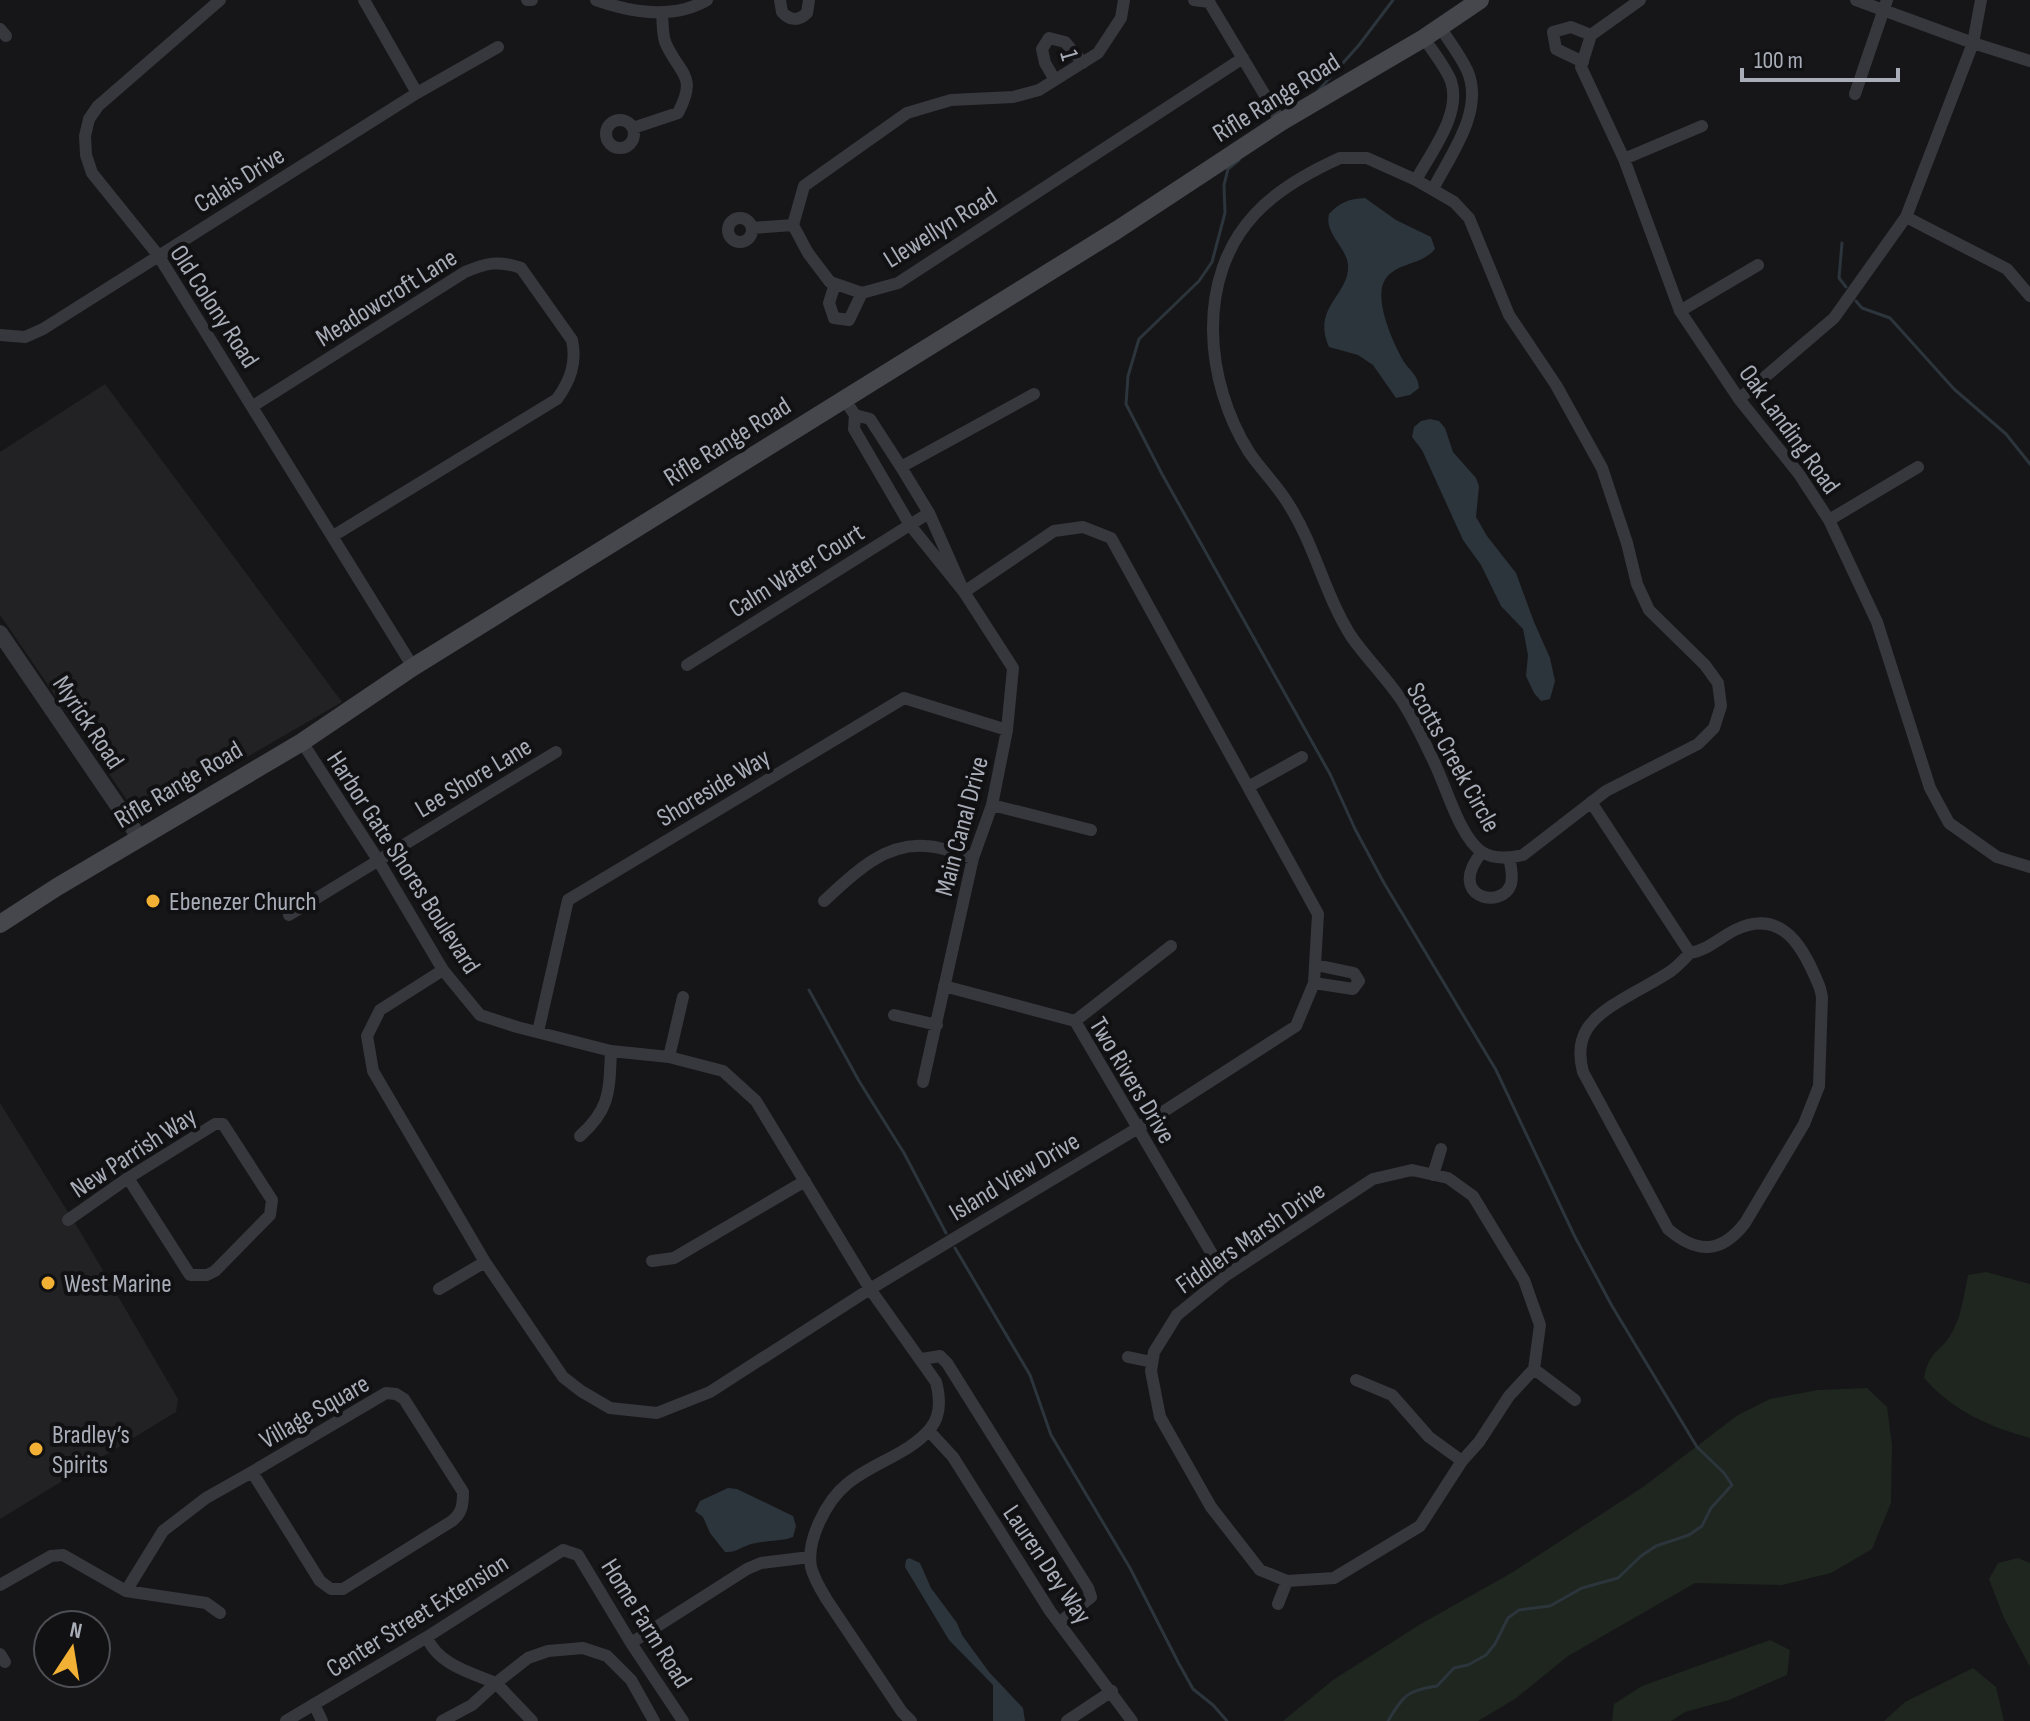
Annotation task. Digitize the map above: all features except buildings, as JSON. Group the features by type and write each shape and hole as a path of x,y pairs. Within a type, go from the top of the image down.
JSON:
{"main road":[{"name":"Rifle Range Road","path":"0,924 139,837 302,742 413,667 1117,230 1281,122 1424,38 1480,0"}],"street":[{"name":"Old Colony Road","path":"220,0 98,106 89,119 85,136 86,155 92,173 158,255 413,667"},
{"path":"364,0 417,93"},
{"path":"596,0 631,11 662,13 707,0"},
{"path":"780,0 782,12 791,19 807,13 809,0"},
{"path":"862,293 849,320 834,318 829,303 835,284 830,282 808,253 793,225 804,186 907,113 951,100 1013,97 1039,90 1098,53 1121,18 1124,0"},
{"path":"1194,0 1210,1 1281,122"},
{"path":"1591,35 1571,27 1553,32 1556,49 1583,62 1591,35 1640,0"},
{"path":"1856,0 1885,4 1973,43 2030,61"},
{"path":"1739,399 1834,318 1906,217 1973,43 1981,0"},
{"path":"1855,94 1885,4"},
{"path":"633,128 678,113 687,96 686,76 664,42 662,13"},
{"path":"1433,189 1467,124 1473,95 1468,72 1440,27"},
{"name":"1","path":"1055,80 1045,63 1042,49 1049,38 1065,42 1083,63"},
{"path":"1416,180 1449,117 1454,95 1450,79 1424,38"},
{"name":"Calais Drive","path":"0,335 25,337 43,329 417,93 498,47"},
{"name":"Llewellyn Road","path":"835,284 862,293 898,283 1243,58"},
{"name":"Oak Landing Road","path":"1583,62 1581,67 1624,159 1680,311 1739,399 1799,474 1829,520 1877,622 1930,788 1949,823 1997,857 2030,867"},
{"path":"1624,159 1702,126"},
{"name":"Scotts Creek Circle","path":"1340,158 1367,158 1416,180 1454,202 1469,218 1509,315 1556,385 1602,468 1637,584 1649,610 1705,665 1718,683 1721,706 1714,728 1698,744 1645,769 1591,802 1523,855 1509,858 1482,852 1468,837 1434,761 1401,700 1351,636 1331,597 1310,541 1288,502 1248,451 1224,396 1213,347 1213,299 1227,255 1254,215 1300,177 1340,158"},
{"path":"1906,217 2007,269 2030,296"},
{"path":"752,228 793,225"},
{"name":"Meadowcroft Lane","path":"253,406 465,272 493,262 521,268 572,340 575,355 572,371 567,386 557,399 333,536"},
{"path":"1680,311 1758,265"},
{"path":"901,467 1034,394"},
{"name":"Main Canal Drive","path":"844,399 855,415 854,429 910,525 964,592 1013,668 1007,730 992,805 973,858 923,1082"},
{"name":"Main Canal Drive","path":"855,415 870,419 901,467 929,513 964,592"},
{"path":"1829,520 1918,467"},
{"name":"Calm Water Court","path":"687,665 929,513"},
{"name":"Island View Drive","path":"443,970 380,1010 367,1036 373,1071 485,1262 563,1377 610,1408 657,1413 710,1392 870,1289 1138,1128 1296,1026 1314,983 1318,914 1111,538 1083,527 1054,531 964,592"},
{"name":"Myrick Road","path":"0,633 139,837"},
{"name":"Shoreside Way","path":"538,1032 568,900 904,698 1007,730"},
{"name":"Harbor Gate Shores Boulevard","path":"302,742 378,860 443,970 480,1015 611,1051 669,1057 723,1071 756,1101 870,1289 936,1382 940,1398 929,1431"},
{"name":"Lee Shore Lane","path":"289,915 556,752"},
{"path":"1248,787 1302,757"},
{"path":"1591,802 1690,953"},
{"path":"992,805 1091,830"},
{"path":"824,901 855,872 889,850 925,845 973,858"},
{"path":"1482,852 1470,866 1468,876 1474,892 1484,897 1500,896 1510,887 1512,873 1509,858"},
{"path":"1751,924 1778,928 1792,936 1800,946 1822,997 1819,1086 1809,1112 1745,1223 1734,1238 1712,1247 1685,1244 1668,1229 1583,1072 1580,1059 1582,1041 1589,1026 1602,1014 1673,970 1690,953 1702,951 1735,930 1751,924"},
{"path":"1075,1021 1171,946"},
{"path":"1314,983 1353,989 1359,981 1354,973 1316,965"},
{"name":"Two Rivers Drive","path":"944,986 1075,1021 1225,1276"},
{"path":"669,1057 683,997"},
{"path":"894,1015 937,1025"},
{"path":"580,1136 599,1119 609,1091 611,1051"},
{"name":"New Parrish Way","path":"68,1220 128,1178 209,1127 223,1124 272,1200 270,1215 215,1271 207,1275 190,1275 128,1178"},
{"path":"1433,1175 1441,1149"},
{"name":"Fiddlers Marsh Drive","path":"1152,1362 1154,1352 1177,1315 1225,1276 1373,1179 1412,1170 1448,1178 1473,1196 1524,1280 1540,1325 1534,1369"},
{"path":"652,1261 674,1258 805,1181"},
{"path":"439,1289 485,1262"},
{"path":"922,1359 940,1356 947,1363 1088,1588 1091,1597 1059,1623"},
{"path":"1128,1357 1152,1362 1160,1417 1211,1507 1260,1570 1287,1581 1334,1578 1420,1526 1509,1396 1534,1369 1575,1400"},
{"path":"1356,1380 1392,1395 1429,1437 1462,1461"},
{"name":"Village Square","path":"126,1591 163,1531 206,1498 386,1393 404,1399 463,1492 463,1504 459,1515 452,1521 343,1589 331,1589 320,1581 252,1472"},
{"path":"911,1721 817,1584 810,1557 819,1524 847,1484 929,1431"},
{"name":"Lauren Dey Way","path":"929,1431 953,1457 1059,1623 1132,1721"},
{"name":"Center Street Extension","path":"286,1721 305,1716 314,1704 427,1637 563,1550 571,1551"},
{"name":"Home Farm Road","path":"571,1551 578,1555 683,1721"},
{"path":"0,1585 51,1556 63,1555 126,1591 206,1603 220,1613"},
{"path":"631,1643 747,1569 761,1563 810,1557"},
{"path":"1278,1604 1287,1581"},
{"path":"427,1637 431,1648 442,1658 496,1683 532,1721"},
{"path":"442,1721 472,1705 528,1658 548,1651 583,1648 607,1656 631,1680 654,1721"},
{"path":"1067,1721 1112,1691"},
{"path":"314,1704 322,1721"}],"shaded area":[{"path":"1365,198 1396,220 1431,237 1435,249 1424,258 1391,273 1382,286 1383,308 1390,332 1419,388 1410,395 1396,398 1373,365 1358,355 1329,347 1325,333 1328,311 1343,285 1348,265 1332,234 1329,214 1345,202"},
{"path":"105,384 342,702 140,819 0,615 0,452"},
{"path":"1430,419 1439,421 1445,428 1453,452 1476,478 1479,486 1476,517 1516,573 1550,658 1555,681 1550,699 1541,701 1534,693 1526,676 1528,655 1523,629 1501,606 1481,565 1463,540 1422,450 1412,437 1414,427"},
{"path":"0,1103 81,1233 178,1399 176,1412 0,1519"},
{"path":"1986,1272 2030,1284 2030,1438 1972,1416 1924,1378 1931,1358 1950,1336 1957,1322 1968,1275"},
{"path":"1867,1388 1887,1407 1892,1445 1891,1503 1872,1549 1831,1573 1782,1585 1695,1583 1568,1656 1515,1699 1478,1721 1283,1721 1333,1680 1419,1625 1513,1572 1643,1487 1738,1415 1770,1399 1818,1390"},
{"path":"728,1488 737,1489 793,1516 796,1526 793,1537 725,1552 710,1533 703,1517 695,1511 700,1501"},
{"path":"909,1558 920,1563 931,1588 957,1623 962,1635 989,1672 1023,1708 1025,1721 993,1721 993,1685 949,1640 905,1567"},
{"path":"2018,1558 2030,1563 2030,1667 2004,1618 1989,1579 1998,1563"},
{"path":"1770,1640 1790,1650 1787,1675 1729,1700 1685,1712 1671,1721 1612,1721 1614,1704 1642,1686"},
{"path":"1973,1668 1996,1687 2004,1721 1884,1721 1905,1702"}],"waterway":[{"path":"1317,92 1359,45 1393,0"},
{"path":"1239,160 1228,169 1224,185 1225,213 1212,262 1199,281 1139,339 1128,376 1126,404 1330,774 1384,883 1496,1070 1575,1237 1612,1306 1697,1447 1732,1485 1711,1508 1702,1526 1689,1535 1656,1546 1618,1578 1582,1588 1550,1606 1519,1610 1508,1618 1486,1655 1468,1665 1454,1668 1437,1686 1412,1692 1388,1721"},
{"path":"1842,243 1839,278 1846,287"},
{"path":"1856,301 1862,308 1890,318 1954,389 2006,434 2030,464"},
{"path":"809,990 859,1081 904,1153 946,1233"},
{"path":"955,1248 1030,1375 1051,1435 1130,1568 1193,1689 1227,1721"}],"place":[{"name":"Ebenezer Church","path":"153,901"},
{"name":"West Marine","path":"48,1283"},
{"name":"Bradley’s Spirits","path":"36,1449"}]}
